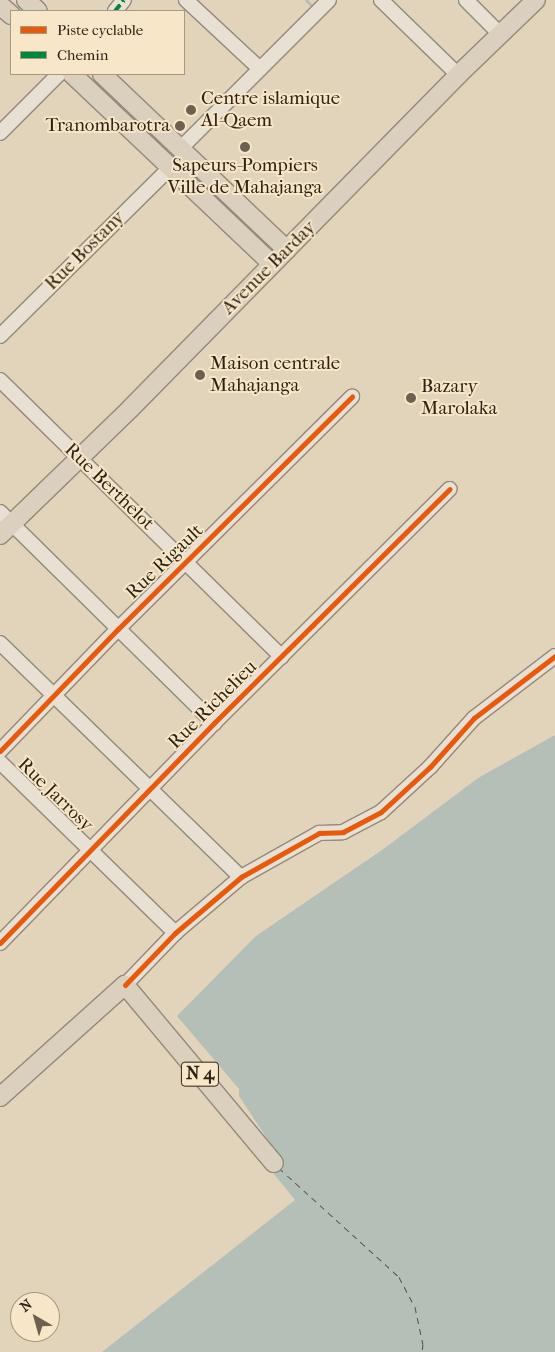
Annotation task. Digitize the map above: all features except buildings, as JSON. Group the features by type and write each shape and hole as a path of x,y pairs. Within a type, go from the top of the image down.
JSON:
{"main road":[{"path":"26,0 37,10"},
{"name":"Avenue Barday","path":"4,523 79,458 458,75 536,0"},
{"path":"0,5 10,14"},
{"path":"73,75 272,264"},
{"path":"103,75 286,250"},
{"path":"0,1097 125,985"},
{"name":"N 4","path":"125,985 274,1163"}],"street":[{"path":"116,10 124,0"},
{"path":"186,0 260,69"},
{"path":"180,148 329,0"},
{"path":"381,0 458,75"},
{"path":"466,0 500,34"},
{"path":"0,133 58,75"},
{"name":"Rue Bostany","path":"0,336 171,167"},
{"name":"Rue Berthelot","path":"0,380 282,657"},
{"name":"Rue Rigault","path":"0,751 118,629 187,563 352,397"},
{"name":"Rue Richelieu","path":"3,934 91,851 214,723 450,489"},
{"path":"4,523 118,629 214,723"},
{"path":"0,643 241,877"},
{"path":"125,985 175,934 241,877 319,833 343,832 381,812 430,767 474,718 555,656"},
{"name":"Rue Jarrosy","path":"0,762 175,934"}],"shaded area":[{"path":"555,735 555,1352 102,1352 295,1200 269,1168 280,1158 239,1096 239,1089 177,1016 256,936 382,850 478,778"}],"waterway":[{"path":"306,0 310,4"}],"ferry route":[{"path":"279,1168 399,1277 415,1307 423,1344 422,1352"}],"marked path":[{"path":"116,10 124,0"}],"cycle path":[{"path":"0,751 118,629 352,397"},
{"path":"0,943 214,723 450,489"},
{"path":"125,985 175,933 241,877 319,833 343,832 381,812 430,767 474,718 555,656"}],"place":[{"name":"Centre islamique Al-Qaem","path":"191,110"},
{"name":"Tranombarotra","path":"180,126"},
{"name":"Sapeurs-Pompiers Ville de Mahajanga","path":"245,147"},
{"name":"Maison centrale Mahajanga","path":"200,375"},
{"name":"Bazary Marolaka","path":"411,398"}]}
